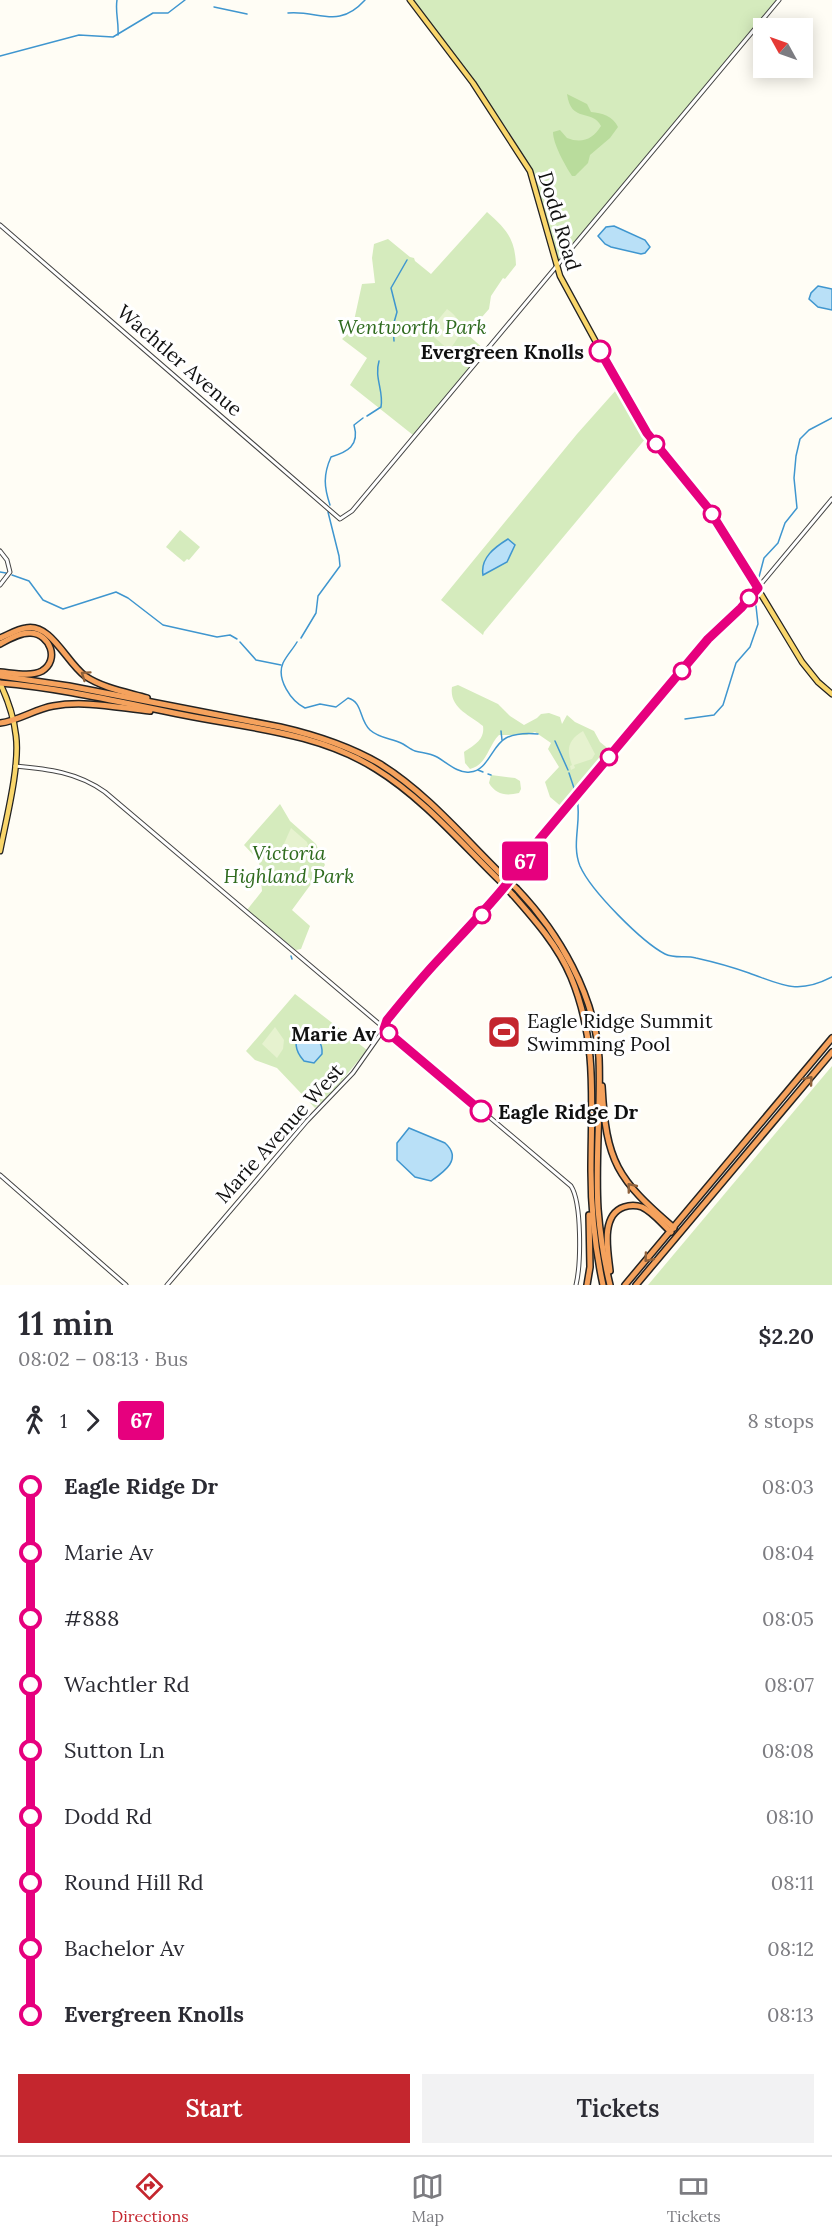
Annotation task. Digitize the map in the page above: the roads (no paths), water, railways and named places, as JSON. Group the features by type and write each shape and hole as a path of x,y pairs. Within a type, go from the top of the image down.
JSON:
{"highway":[{"path":"0,638 21,629 37,627 51,637 74,667 95,681 180,707"},
{"path":"0,644 24,633 35,633 47,641 51,655 48,666 38,672 0,674"},
{"path":"0,674 180,707 310,734 361,754 396,775 540,915 569,960 586,1000 599,1057 604,1123 610,1150 616,1164 636,1194 679,1235"},
{"path":"0,683 66,692 311,740 375,768 418,800 502,879"},
{"path":"0,723 44,708 74,704 185,715"},
{"path":"515,892 547,934 571,976 585,1020 593,1068 589,1197 590,1267 587,1285"},
{"path":"625,1285 832,1038"},
{"path":"747,1152 832,1052"},
{"path":"599,1057 598,1207 603,1255 610,1285"},
{"path":"636,1285 728,1177 780,1110 778,1102"},
{"path":"728,1177 725,1173 726,1169 764,1119"},
{"path":"591,1172 595,1239 603,1285"},
{"path":"610,1285 607,1237 609,1222 614,1213 626,1206 639,1206 672,1229"}],"main road":[{"name":"Dodd Road","path":"410,0 473,83 530,171 556,266 566,290 639,419 659,449 708,508 802,662 818,682 832,694"},
{"path":"0,683 14,720 16,738 15,766 0,851"}],"street":[{"path":"556,266 779,0"},
{"name":"Wachtler Avenue","path":"0,225 340,519 352,511 556,266"},
{"name":"Marie Avenue West","path":"167,1285 307,1122 353,1073 384,1029 387,1020 519,872 539,840 686,665 758,588 832,499"},
{"path":"0,552 7,560 10,572 0,585"},
{"path":"15,766 64,772 95,784 571,1186 577,1198 579,1273 576,1285"},
{"path":"0,1175 126,1285"}],"water":[{"path":"614,226 645,240 650,247 641,254 605,244 598,236 606,227"},
{"path":"818,286 832,289 832,310 818,307 809,299"},
{"path":"508,539 515,545 507,562 483,575 486,558"},
{"path":"304,1030 312,1033 320,1042 322,1054 314,1063 304,1061 297,1049 296,1041"},
{"path":"409,1128 445,1143 450,1149 452,1160 450,1165 431,1181 415,1177 397,1160 397,1143"}],"waterway":[{"path":"117,0 118,35"},
{"path":"0,56 79,35 113,37 153,13 168,13 185,0"},
{"path":"288,13 337,17 355,9 365,0"},
{"path":"214,7 247,14"},
{"path":"394,341 393,326 397,312 391,288 407,260"},
{"path":"367,416 381,407 379,361"},
{"path":"330,505 325,481 328,463 331,457 351,447 355,438 354,425 363,418"},
{"path":"759,577 764,558 778,543 785,523 797,508 794,478 800,439 809,430 832,418"},
{"path":"301,638 316,613 318,596 340,566 328,512"},
{"path":"0,572 6,573"},
{"path":"12,575 29,581 43,600 63,609 116,592 128,598 163,625 217,637 230,635 237,639"},
{"path":"685,719 714,715 723,705 736,663 750,647 758,624 756,606"},
{"path":"240,642 256,660 281,665"},
{"path":"297,642 281,669 286,689 300,705 305,708 320,704 336,707 348,698 353,700 359,707 367,726 374,733 399,742 414,751 434,756 453,768 466,772 476,771 486,763 497,746 506,738 514,735 538,734"},
{"path":"501,731 502,740"},
{"path":"555,741 568,770"},
{"path":"478,770 483,772"},
{"path":"569,773 575,791"},
{"path":"577,798 576,849 580,866 606,902 655,948 665,954 709,961 790,986 809,986 832,977"}],"place":[{"name":"Evergreen Knolls","path":"600,351"},
{"name":"Eagle Ridge Summit Swimming Pool","path":"504,1032"},
{"name":"Marie Av","path":"389,1033"},
{"name":"Eagle Ridge Dr","path":"481,1111"}],"park label":[{"name":"Wentworth Park","path":"412,326"},
{"name":"Victoria Highland Park","path":"289,864"}]}
